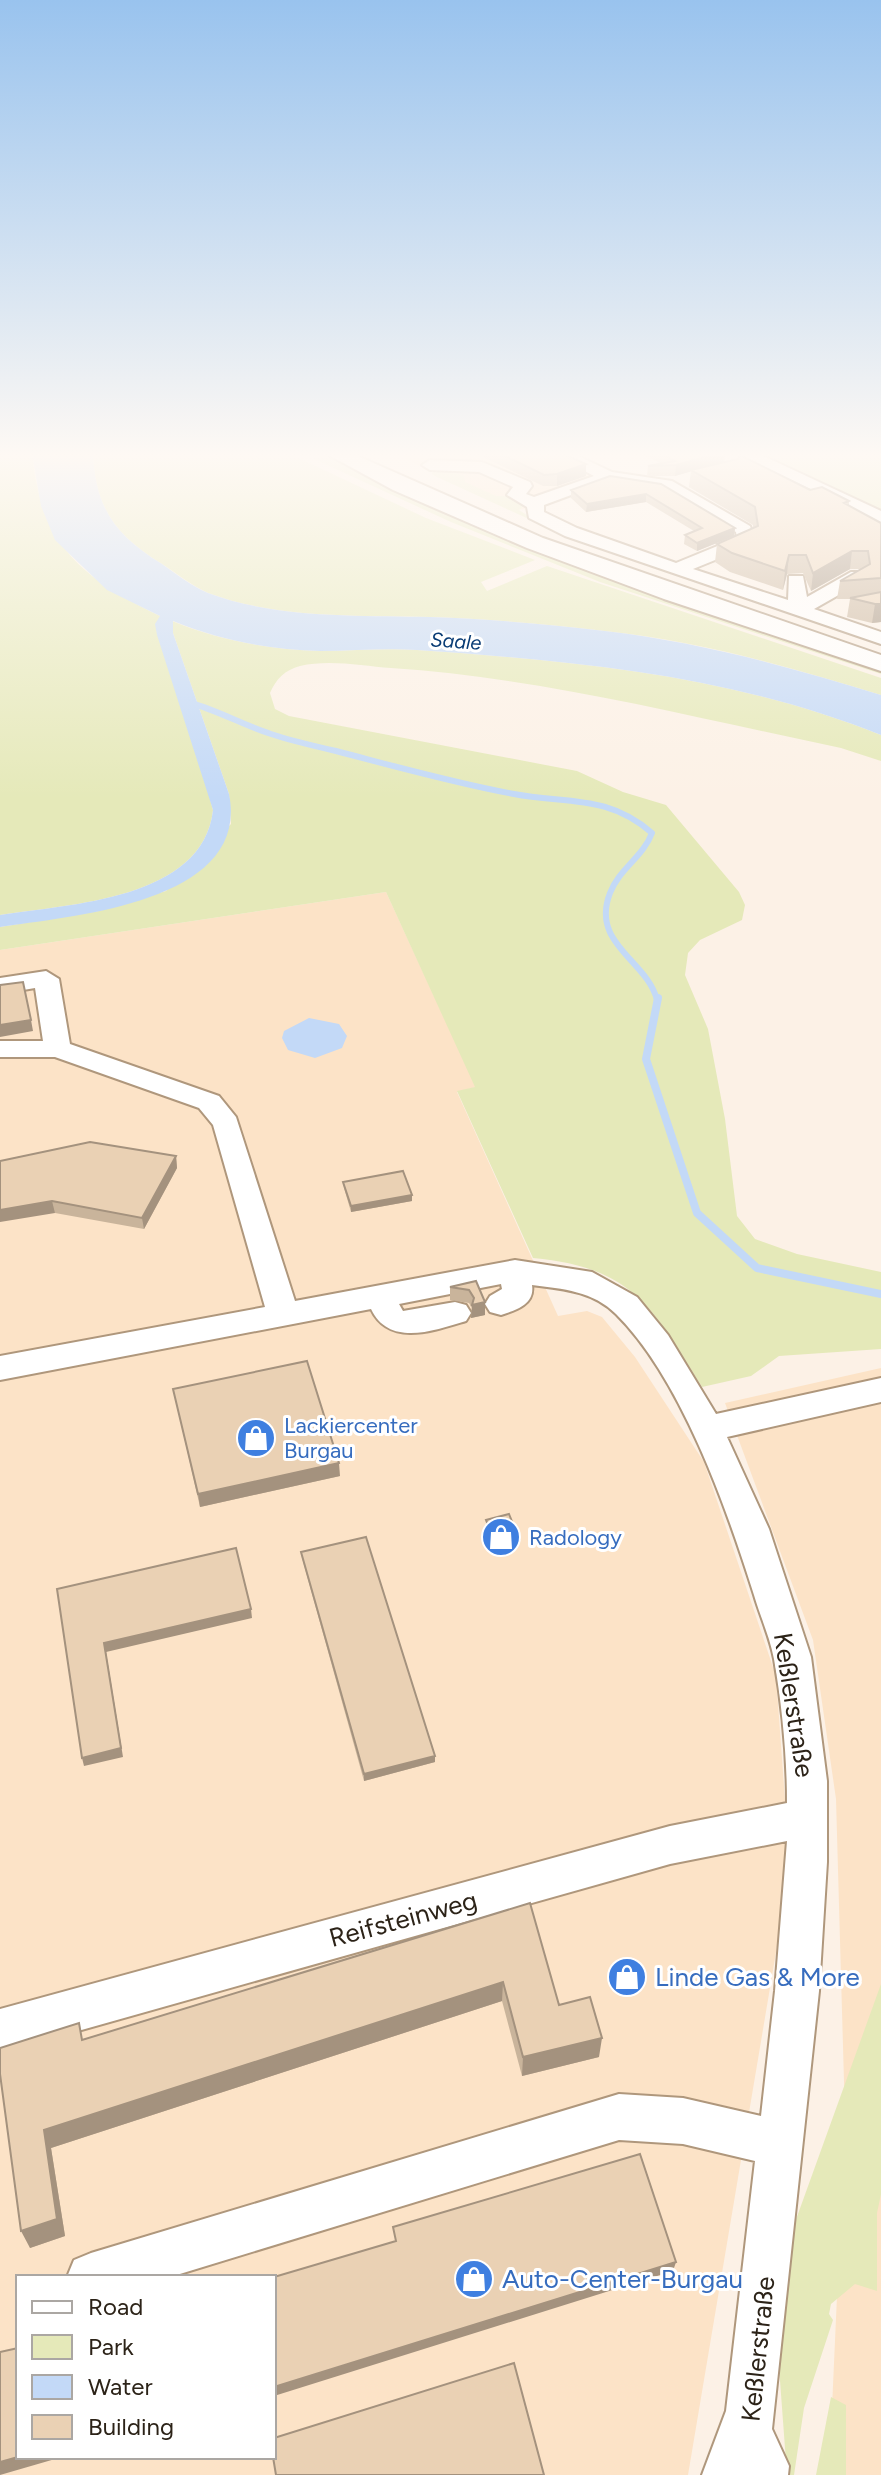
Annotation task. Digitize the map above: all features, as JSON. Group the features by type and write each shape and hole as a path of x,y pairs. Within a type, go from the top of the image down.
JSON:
{"main road":[{"path":"603,568 881,663"},
{"path":"651,568 881,647"}],"street":[{"path":"676,569 804,608 881,638"},
{"path":"804,608 858,576"},
{"path":"796,580 804,608"},
{"path":"804,608 831,611 858,606"},
{"path":"852,628 881,625"},
{"path":"0,986 46,979 58,1049"},
{"path":"0,1049 58,1049 209,1102 226,1123 283,1313"},
{"path":"501,1304 518,1294 515,1271"},
{"name":"Keßlerstraße","path":"0,1368 379,1294 515,1271 592,1283 626,1305 657,1343 707,1429 751,1529 792,1657 803,1732 808,1818 805,1908 746,2462"},
{"path":"379,1294 390,1317 398,1323 455,1313"},
{"path":"707,1429 881,1390"},
{"name":"Reifsteinweg","path":"0,2031 670,1845 808,1818"},
{"path":"98,2275 619,2117 683,2121 781,2144"}],"shaded area":[{"path":"386,892 476,1087 457,1092 558,1316 587,1311 602,1317 635,1357 704,1462 776,1676 790,1869 688,2475 0,2475 0,950"},
{"path":"881,1368 881,2475 829,2475 845,2117 836,1799 813,1640 725,1403"}],"green space":[{"path":"0,568 84,568 132,602 160,616 213,810 204,840 185,863 159,880 95,901 0,915"},
{"path":"169,568 514,568 481,582 487,591 541,568 554,568 881,678 881,695 744,656 640,635 496,620 290,611 235,601 196,587"},
{"path":"566,568 607,568 881,669 881,674"},
{"path":"667,568 673,568 881,642"},
{"path":"172,621 226,639 282,649 417,650 536,659 653,674 768,698 881,735 881,761 841,748 561,690 448,673 346,664 323,663 295,668 275,683 270,693 275,709 289,716 577,771 623,792 666,805 739,892 745,905 742,920 700,940 688,953 685,975 708,1029 725,1119 737,1216 755,1239 797,1254 881,1272 881,1349 779,1356 751,1376 702,1387 669,1335 637,1296 595,1271 533,1258 457,1091 475,1087 386,892 0,950 0,927 99,911 166,891 231,824 229,794 173,633"},
{"path":"881,1984 881,2194 877,2213 877,2291 855,2284 831,2304 829,2314 833,2320 804,2408 794,2475 787,2475 779,2367 794,2225"},
{"path":"831,2397 846,2405 846,2475 816,2475"}],"water":[{"name":"Saale","path":"85,568 169,568 208,593 290,611 539,624 640,636 710,649 779,665 881,695 881,735 768,698 653,674 536,659 417,650 282,649 227,639 173,621 173,633 229,794 228,831 213,859 185,881 150,897 110,909 0,927 0,915 95,901 159,880 185,863 204,840 213,810 157,635 155,624 160,616 107,590"},
{"path":"309,1018 339,1024 347,1036 342,1048 315,1058 288,1050 282,1038 284,1031"}],"building":[{"path":"862,568 881,568 881,578 840,581"},
{"path":"881,592 881,604 850,598"},
{"path":"23,982 31,1020 0,1025 0,985"},
{"path":"90,1142 176,1156 142,1218 52,1201 0,1210 0,1161"},
{"path":"403,1171 412,1195 351,1206 343,1182"},
{"path":"476,1281 485,1302 472,1305 474,1298 469,1290 450,1287"},
{"path":"307,1361 339,1463 198,1494 173,1389"},
{"path":"509,1514 519,1539 496,1545 486,1520"},
{"path":"366,1537 435,1756 364,1774 301,1552"},
{"path":"236,1548 251,1609 104,1643 121,1748 82,1758 57,1589"},
{"path":"530,1903 559,2005 590,1997 602,2038 523,2057 503,1982 44,2130 57,2219 21,2231 0,2074 0,2048 79,2023 82,2040"},
{"name":"Auto-Center-Burgau","path":"640,2154 676,2262 276,2386 276,2276 396,2241 393,2227"},
{"path":"16,2348 16,2458 0,2462 0,2352"},
{"path":"514,2363 544,2475 276,2475 273,2459 276,2459 276,2437"}],"waterway":[{"path":"191,703 295,741 492,790 602,806 635,821 652,833 614,885 606,911 613,939 643,974 657,1000"},
{"path":"658,998 646,1059 697,1213 757,1268 881,1294"}],"place":[{"name":"Lackiercenter Burgau","path":"256,1438"},
{"name":"Radology","path":"501,1537"},
{"name":"Linde Gas & More","path":"627,1977"},
{"name":"Auto-Center-Burgau","path":"474,2279"}]}
